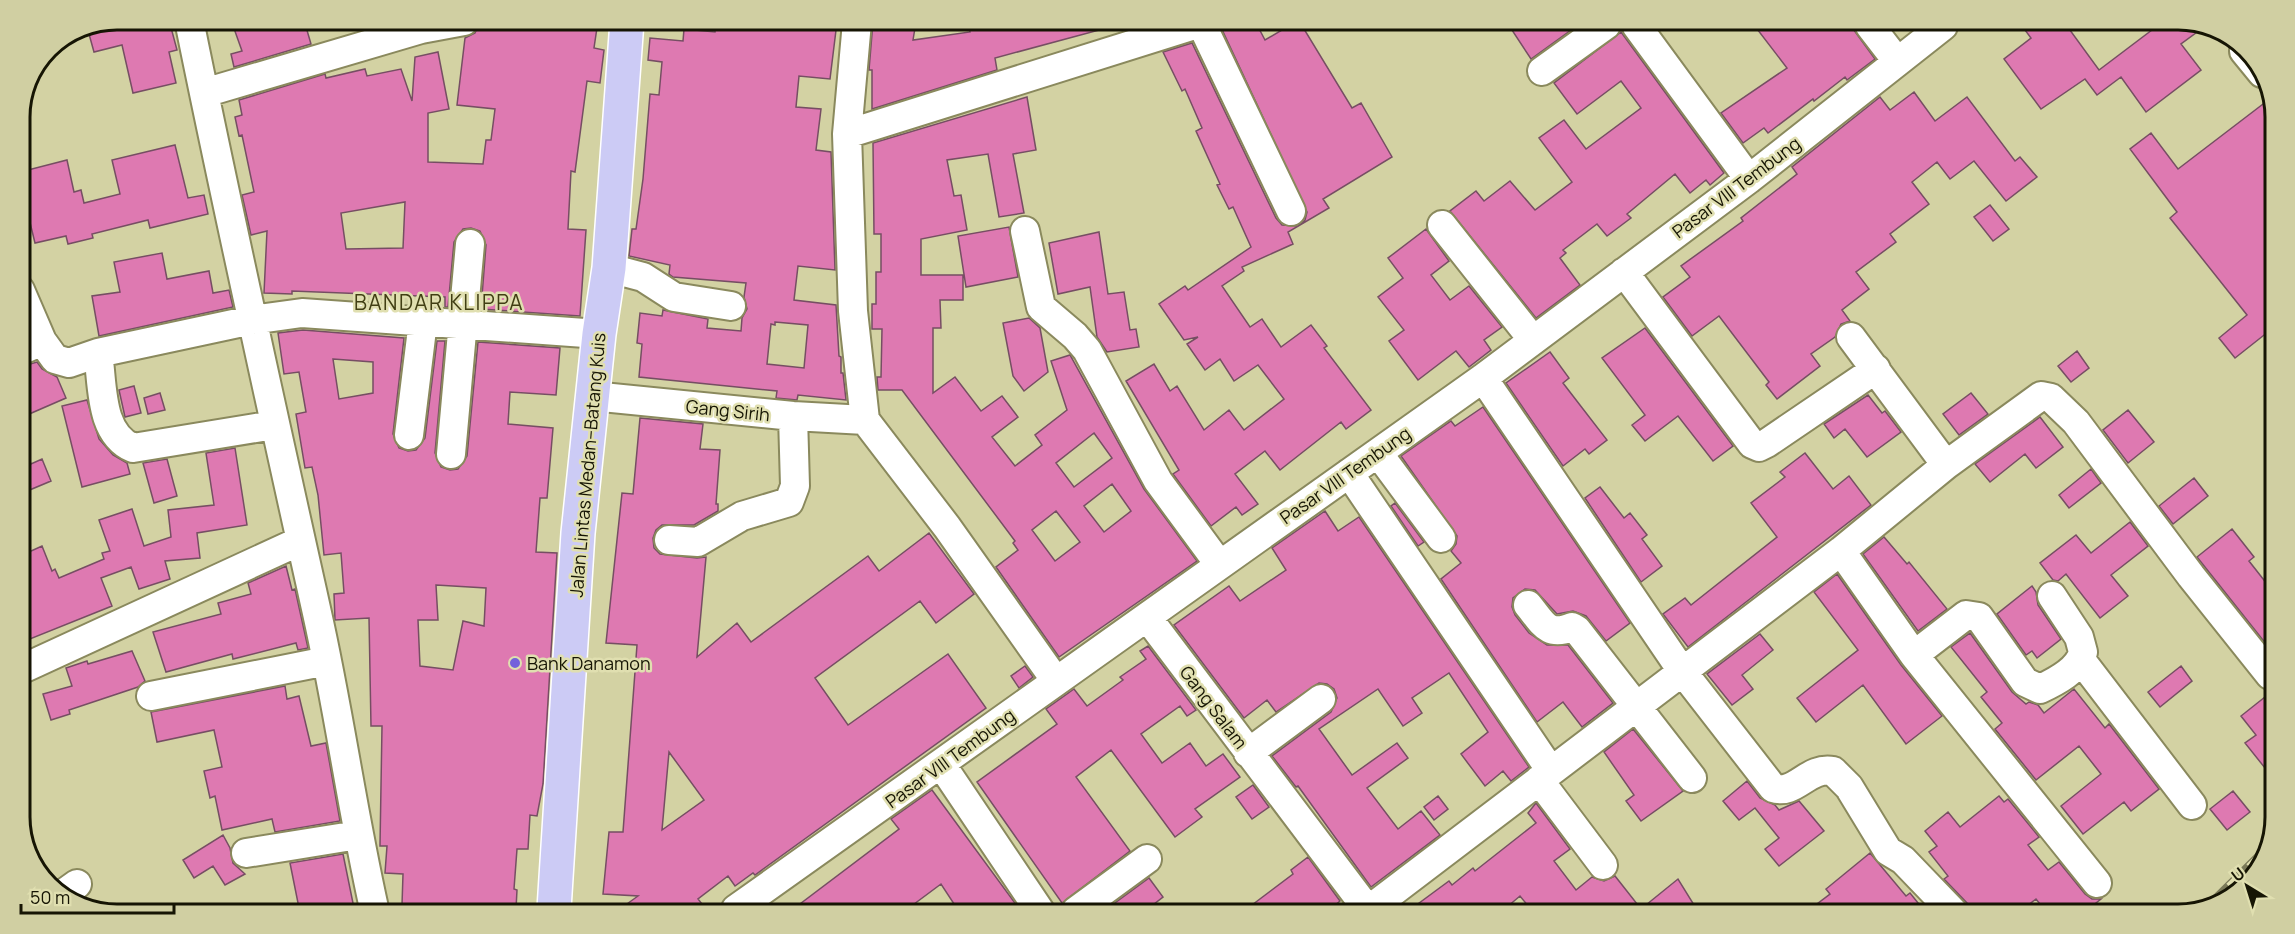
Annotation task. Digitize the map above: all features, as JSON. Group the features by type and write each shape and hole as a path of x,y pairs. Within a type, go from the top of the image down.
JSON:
{"highway":[{"name":"Jalan Lintas Medan–Batang Kuis","path":"554,904 578,533 599,334 609,268 626,30"}],"street":[{"path":"191,30 274,425 327,661 357,835 373,904"},
{"path":"204,93 418,30"},
{"path":"856,30 847,134 853,311 865,420 947,527 1056,681"},
{"path":"847,134 1179,30"},
{"path":"1204,30 1291,211"},
{"path":"1542,71 1599,30"},
{"path":"1640,30 1749,179"},
{"path":"1873,30 1897,61"},
{"name":"Pasar VIII Tembung","path":"743,904 1483,378 1749,179 1938,30"},
{"path":"1442,225 1533,340"},
{"path":"1025,231 1041,307 1075,336 1087,350 1158,481 1219,564"},
{"path":"451,454 470,244"},
{"path":"609,268 643,277 674,297 731,306"},
{"path":"1624,272 1752,444 1759,447 1876,369"},
{"path":"31,346 62,363 69,363 98,353 252,320 317,313 599,334"},
{"path":"409,435 423,321"},
{"path":"1851,337 1946,465"},
{"path":"98,353 109,425 119,440 133,448 274,425"},
{"path":"1483,378 1682,671 1773,788 1780,791 1792,787 1819,770 1833,771 1849,787 1888,851 1903,860 1945,904"},
{"name":"Gang Sirih","path":"592,396 793,416 865,420"},
{"path":"1383,904 1545,775 1841,551 1946,465 2041,396 2051,398 2076,422 2191,576 2265,669"},
{"path":"669,540 698,542 742,516 789,502 795,486 793,416"},
{"path":"1378,453 1441,538"},
{"path":"1349,473 1603,864"},
{"path":"30,665 300,541"},
{"path":"1841,551 1914,655 2097,883"},
{"path":"1914,655 1966,615 1972,615 1979,617 2025,682 2031,687 2040,689 2054,683 2081,660 2083,652 2079,637 2052,596"},
{"path":"1528,605 1551,630 1558,632 1572,627 1577,630 1692,778"},
{"name":"Gang Salam","path":"1147,617 1248,753 1321,699"},
{"path":"2081,660 2192,805"},
{"path":"151,696 327,661"},
{"path":"1248,753 1375,904"},
{"path":"941,764 1036,904"},
{"path":"246,853 357,835"},
{"path":"1086,904 1147,859"}],"building":[{"path":"117,30 172,30 177,50 169,52 176,83 133,93 122,45 94,52 89,35"},
{"path":"235,30 307,30 311,44 234,67 231,54 242,51"},
{"path":"476,30 597,30 594,48 604,50 600,83 587,81 575,172 571,171 568,229 586,230 580,316 481,309 486,245 480,231 471,228 463,229 454,242 448,307 445,307 445,297 292,291 292,294 264,293 267,231 251,235 242,195 254,192 242,135 239,136 235,117 242,115 239,100 325,74 326,78 365,69 367,76 401,69 412,101 415,57 438,52 449,109 428,113 428,162 483,164 486,140 491,140 495,109 457,105 465,38","holes":["405,202 403,248 346,249 341,213"]},
{"path":"684,30 715,32 715,30 836,30 830,79 799,76 796,107 821,109 816,150 831,152 835,270 798,266 794,300 836,305 839,356 841,357 841,373 843,373 846,400 798,395 797,400 776,398 777,391 639,377 642,344 637,343 640,313 662,316 663,310 708,319 707,328 741,331 742,318 747,309 744,297 746,283 673,277 669,274 670,265 629,256 632,229 636,229 643,179 650,94 659,95 662,62 648,60 650,38 683,41","holes":["775,322 808,325 804,368 767,364 771,324 775,325"]},
{"path":"872,30 915,30 913,40 970,32 969,30 1099,30 995,58 997,70 872,109 872,70 869,70"},
{"path":"1222,30 1260,30 1265,40 1282,30 1305,30 1352,108 1361,103 1392,157 1323,199 1329,208 1288,232 1293,244 1242,267 1244,271 1222,286 1250,327 1262,319 1281,347 1311,325 1327,346 1324,348 1371,410 1346,429 1341,422 1280,470 1265,451 1235,474 1258,504 1242,515 1236,507 1211,526 1173,474 1179,470 1126,381 1154,364 1170,391 1177,386 1204,430 1229,410 1244,430 1284,399 1258,365 1234,381 1220,359 1205,370 1187,344 1198,337 1184,340 1159,304 1185,286 1188,290 1251,247 1233,207 1229,209 1217,185 1220,184 1196,131 1202,128 1185,89 1182,91 1163,52 1192,43 1276,218 1282,225 1298,226 1305,220 1307,212"},
{"path":"1512,30 1571,30 1531,59"},
{"path":"1758,30 1854,30 1875,59 1847,80 1845,77 1814,101 1813,99 1768,133 1764,128 1743,143 1721,113 1787,68"},
{"path":"2025,30 2070,30 2099,70 2152,30 2195,32 2181,44 2201,70 2146,112 2121,77 2097,95 2085,79 2041,109 2004,59 2031,38"},
{"path":"1621,32 1724,173 1710,185 1706,180 1690,193 1675,174 1627,214 1631,218 1607,236 1597,224 1563,250 1566,253 1560,258 1580,285 1536,318 1450,211 1476,191 1484,201 1510,181 1535,210 1572,182 1539,138 1564,120 1586,149 1641,108 1621,81 1577,114 1554,83"},
{"path":"1914,92 1935,121 1967,97 2015,161 2020,157 2037,177 2006,201 1974,161 1950,179 1937,162 1912,182 1929,204 1890,234 1896,242 1856,272 1869,289 1842,310 1850,321 1841,324 1835,337 1811,354 1820,366 1777,399 1766,385 1769,382 1719,316 1692,336 1663,297 1690,277 1681,266 1743,221 1741,218 1797,174 1792,167 1880,97 1890,110"},
{"path":"1027,97 1036,150 1013,154 1024,213 999,217 988,154 947,160 954,196 961,195 967,230 921,239 921,275 963,275 963,300 940,300 941,328 933,328 933,393 955,377 981,411 1002,396 1018,417 992,437 1015,466 1042,445 1035,435 1067,410 1051,361 1070,355 1144,489 1197,561 1059,657 996,567 1018,550 1013,543 1015,541 902,390 878,390 877,377 881,377 882,329 872,329 872,304 876,304 876,272 881,272 881,234 874,234 873,143","holes":["1094,433 1112,458 1074,487 1056,463","1112,484 1131,511 1104,532 1084,506","1056,511 1080,542 1055,561 1032,530"]},
{"path":"2264,104 2265,334 2235,358 2219,338 2247,315 2170,218 2177,212 2130,149 2151,133 2178,169"},
{"path":"175,145 188,198 204,195 208,214 150,228 148,220 92,234 93,238 68,244 66,236 35,243 30,223 30,169 67,160 74,192 81,190 84,203 120,194 112,160"},
{"path":"1990,205 2009,229 1993,241 1974,217"},
{"path":"1009,227 1018,277 966,287 958,236"},
{"path":"1426,229 1449,261 1431,275 1450,300 1469,286 1502,327 1484,340 1491,350 1469,367 1456,351 1418,380 1389,341 1404,330 1378,297 1403,278 1388,258"},
{"path":"1099,232 1108,294 1124,292 1130,330 1136,329 1139,347 1107,352 1097,337 1090,287 1058,294 1049,243"},
{"path":"162,253 167,279 209,271 213,293 229,290 233,307 99,336 92,296 120,292 114,262"},
{"path":"1029,318 1040,328 1048,372 1024,391 1013,376 1003,323"},
{"path":"1645,328 1733,446 1713,461 1678,416 1645,441 1632,425 1645,415 1602,358"},
{"path":"303,330 404,338 393,434 399,448 408,451 416,450 425,438 437,341 445,341 435,453 441,467 450,470 458,469 467,456 478,342 560,348 556,395 510,392 508,424 553,428 547,498 540,498 536,552 557,553 543,784 537,816 530,815 528,849 517,849 514,889 517,890 516,904 402,904 403,874 385,873 387,846 380,846 382,726 371,726 369,618 335,620 334,594 344,593 341,553 324,555 318,495 312,467 305,468 296,414 306,412 299,372 284,374 278,333","holes":["333,359 373,362 373,393 339,399","436,585 486,588 484,626 463,621 453,670 420,666 418,620 438,620"]},
{"path":"2077,351 2089,368 2071,382 2058,366"},
{"path":"1550,352 1569,378 1563,383 1607,440 1589,454 1585,449 1563,466 1506,383"},
{"path":"37,362 42,369 57,377 66,398 30,414 30,364"},
{"path":"134,386 141,413 125,417 119,390"},
{"path":"160,393 165,410 148,414 144,398"},
{"path":"1971,393 1988,414 1959,435 1943,414"},
{"path":"1868,395 1882,413 1885,411 1901,432 1867,457 1845,429 1834,438 1824,424"},
{"path":"87,400 99,439 113,455 127,463 130,474 82,487 62,406"},
{"path":"1483,407 1630,623 1606,641 1586,616 1573,611 1557,614 1535,590 1525,589 1513,598 1512,607 1515,615 1529,633 1547,645 1568,645 1613,703 1582,727 1563,702 1537,722 1441,579 1461,563 1451,551 1456,544 1457,536 1401,456 1451,421 1455,426"},
{"path":"2128,410 2154,442 2128,463 2103,430"},
{"path":"2040,417 2063,447 2036,468 2025,454 1990,482 1975,464"},
{"path":"640,418 703,424 700,449 720,450 716,504 718,504 718,511 694,525 662,525 656,530 653,538 654,548 660,554 706,557 697,657 737,623 751,642 868,556 879,571 929,533 974,594 936,623 920,601 815,678 848,725 948,654 986,708 755,875 753,873 735,886 728,876 698,899 702,904 627,904 638,896 603,894 609,832 623,832 637,645 606,643 622,493 633,494","holes":["669,752 704,800 662,830"]},
{"path":"235,448 247,525 197,533 200,558 165,561 170,579 139,589 131,567 101,578 112,606 30,639 30,551 42,546 52,571 55,569 59,578 104,559 102,553 110,551 99,520 132,509 144,546 171,537 168,510 214,505 206,453"},
{"path":"1805,453 1833,489 1849,476 1871,505 1688,647 1663,614 1685,598 1691,605 1777,537 1751,503 1785,477 1780,472"},
{"path":"42,459 51,481 30,490 30,461 31,464"},
{"path":"167,459 177,496 154,503 143,463"},
{"path":"2091,469 2101,483 2069,508 2059,495"},
{"path":"2194,478 2208,496 2173,524 2159,506"},
{"path":"1600,487 1624,518 1630,513 1647,535 1642,539 1662,566 1641,582 1585,498"},
{"path":"1395,503 1424,542 1418,546 1391,506"},
{"path":"1325,511 1338,531 1359,517 1529,767 1511,781 1503,771 1485,786 1461,754 1488,732 1449,673 1412,698 1422,713 1403,726 1378,689 1319,729 1352,775 1397,743 1408,758 1367,788 1398,829 1421,811 1440,835 1371,887 1298,786 1296,787 1272,756 1331,712 1337,698 1334,689 1327,684 1319,683 1276,712 1267,700 1244,718 1174,625 1229,586 1240,601 1286,570 1272,548"},
{"path":"2130,522 2148,546 2111,575 2128,596 2100,618 2066,574 2058,581 2053,580 2040,563 2076,535 2091,553"},
{"path":"2232,529 2254,557 2249,561 2265,581 2265,643 2197,557"},
{"path":"1884,537 1907,564 1909,562 1947,609 1918,631 1863,554"},
{"path":"286,566 292,590 295,589 308,648 298,650 296,643 233,659 232,654 166,672 153,632 221,614 218,603 251,594 248,583"},
{"path":"1837,574 1901,665 1942,716 1906,744 1863,685 1816,722 1797,698 1858,650 1814,592"},
{"path":"2032,586 2036,592 2038,605 2061,639 2037,658 2032,651 2026,655 1997,614"},
{"path":"1970,633 2012,692 2026,704 2029,702 2038,705 2044,713 2074,689 2105,728 2109,724 2159,789 2131,811 2124,802 2083,834 2061,806 2101,774 2079,746 2036,780 1995,729 2002,723 1981,697 1987,692 1951,647"},
{"path":"1760,634 1773,650 1742,675 1753,689 1732,705 1707,674"},
{"path":"1148,646 1196,710 1187,716 1180,706 1141,734 1162,763 1190,743 1206,766 1223,754 1240,777 1195,809 1202,817 1175,837 1111,750 1076,777 1130,851 1062,903 977,782 1057,724 1046,709 1074,689 1087,706 1123,680 1120,677 1146,659 1140,651"},
{"path":"132,651 145,681 138,687 69,710 70,714 51,720 43,694 72,686 66,668"},
{"path":"1025,666 1033,677 1019,688 1011,676"},
{"path":"2181,666 2192,681 2160,707 2148,692"},
{"path":"285,686 287,699 299,696 311,746 326,743 340,821 275,832 272,819 222,830 215,796 210,798 204,771 222,767 214,730 157,742 151,712"},
{"path":"2265,697 2265,768 2245,743 2256,735 2241,716"},
{"path":"1633,729 1683,791 1641,821 1626,801 1634,795 1604,752"},
{"path":"1747,781 1760,798 1775,805 1779,810 1799,801 1824,831 1779,866 1765,849 1779,838 1755,808 1739,820 1723,801"},
{"path":"1253,785 1269,807 1252,819 1236,797"},
{"path":"932,790 1016,904 954,904 941,884 914,904 800,904 899,829 891,819"},
{"path":"2233,791 2250,812 2227,830 2210,809"},
{"path":"1438,796 1448,809 1434,820 1424,807"},
{"path":"1999,796 2004,802 2008,799 2039,837 2028,845 2048,870 2059,862 2085,894 2092,899 2101,899 2095,904 2040,904 2036,899 2030,904 1967,904 1944,879 1948,876 1929,852 1937,846 1925,831 1948,812 1960,827"},
{"path":"1536,803 1570,849 1554,861 1576,890 1592,877 1604,881 1615,876 1637,904 1526,904 1520,896 1510,904 1418,904 1449,881 1452,885 1473,868 1475,871 1536,823 1528,813"},
{"path":"223,835 230,848 233,863 245,874 225,885 213,866 194,878 183,860"},
{"path":"1870,853 1906,896 1910,893 1919,904 1817,904 1830,894 1826,889"},
{"path":"343,854 353,904 298,904 290,863"},
{"path":"1308,857 1340,901 1336,904 1253,904 1293,874 1291,870"},
{"path":"1149,878 1163,897 1154,904 1114,904"},
{"path":"1678,879 1693,904 1647,904"}],"railway":[{"path":"2222,892 2251,862"}],"place":[{"name":"Bank Danamon","path":"515,663"}],"district":[{"name":"BANDAR KLIPPA","path":"439,302"}]}
